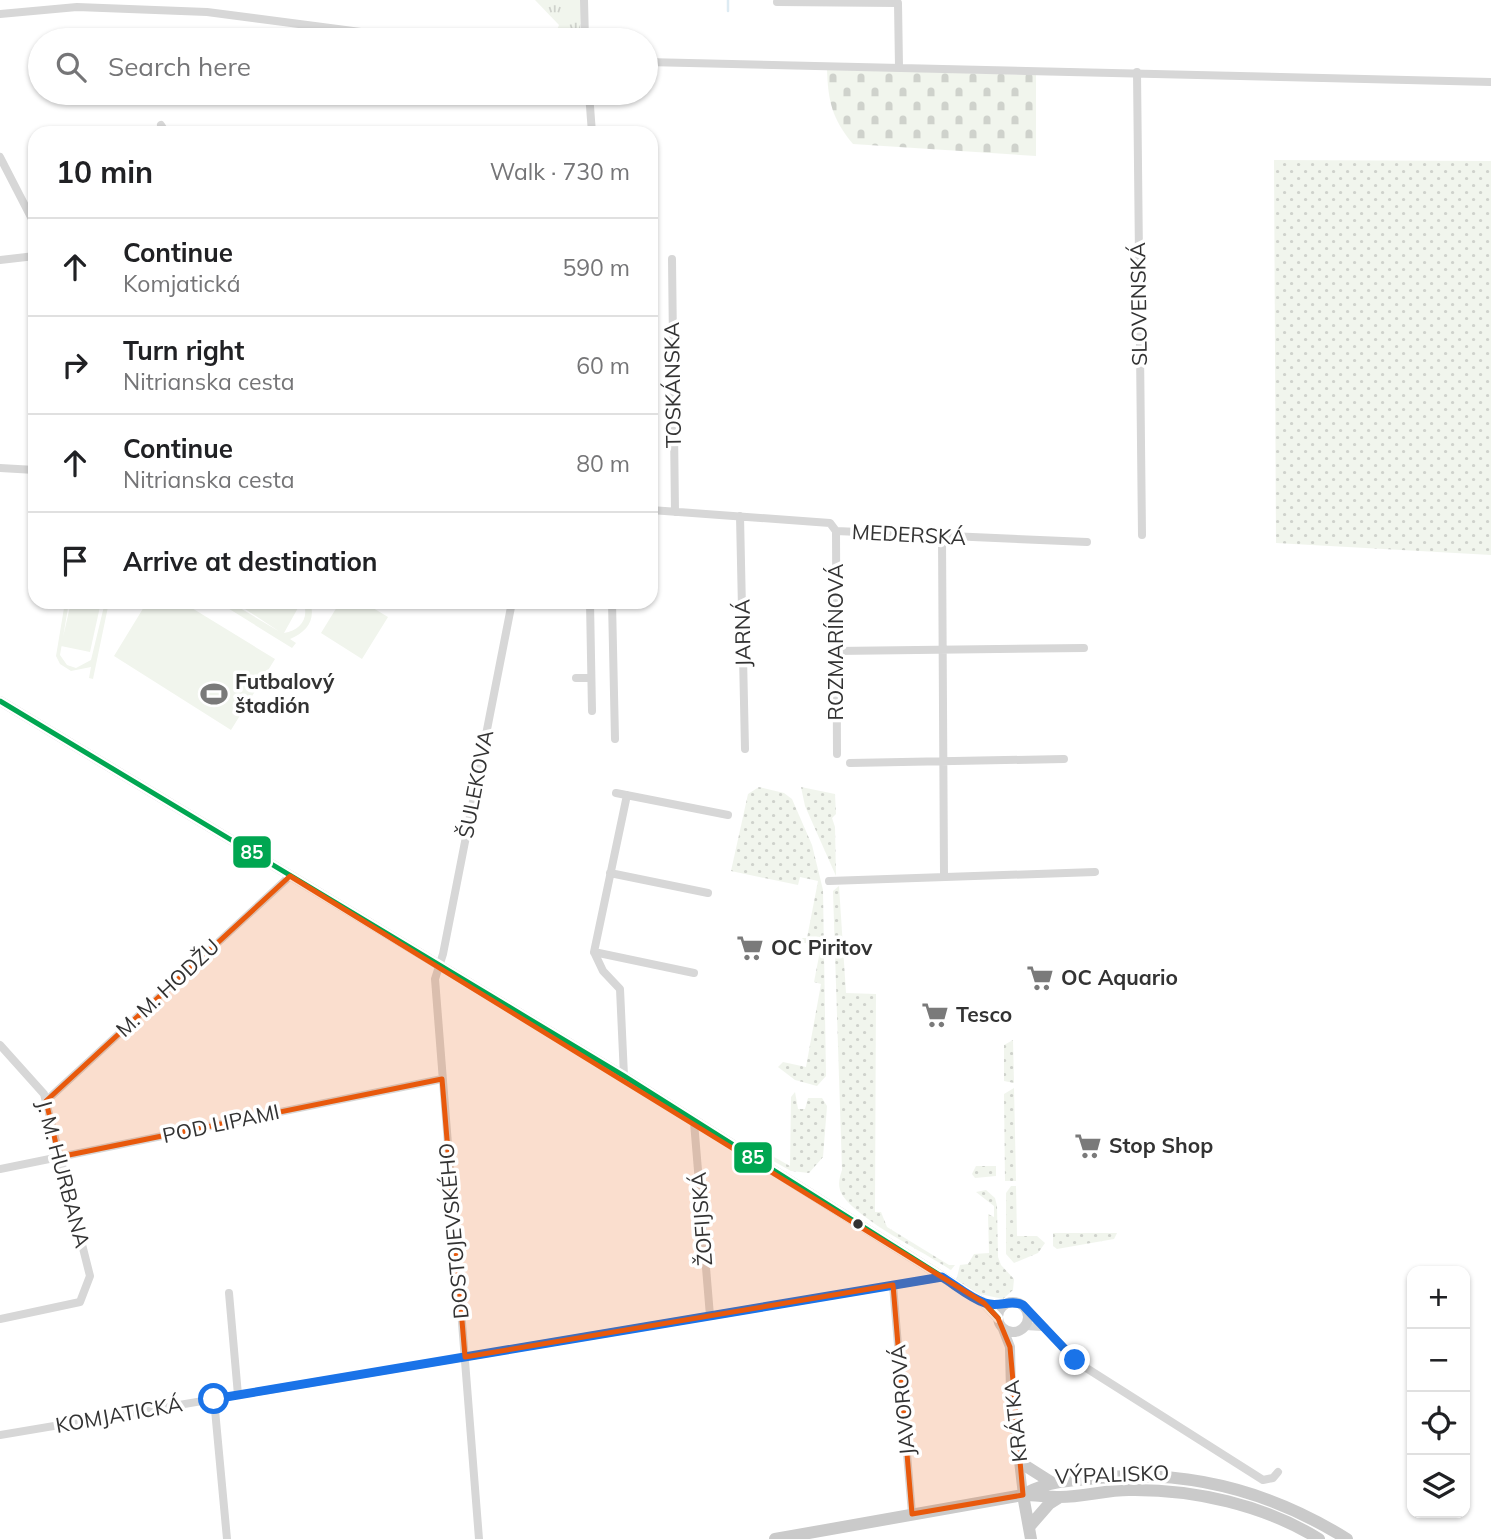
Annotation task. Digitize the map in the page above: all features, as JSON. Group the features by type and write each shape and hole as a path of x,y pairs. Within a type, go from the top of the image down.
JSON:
{"main road":[{"path":"0,701 624,1076 984,1303 1001,1323 1022,1329"},
{"path":"984,1303 1004,1306 1017,1303 1027,1310 1028,1319 1010,1347"},
{"path":"1001,1323 1004,1306"},
{"name":"KRÁTKA","path":"1001,1323 1010,1347 1011,1393 1023,1495"},
{"path":"1021,1463 1051,1482"},
{"name":"VÝPALISKO","path":"1023,1495 1051,1482 1135,1474 1176,1476 1236,1487 1286,1506 1346,1539"},
{"name":"VÝPALISKO","path":"775,1539 1023,1495 1060,1497 1129,1490 1180,1492 1254,1509 1319,1539"},
{"path":"1023,1495 1030,1533"},
{"path":"1030,1533 1049,1504 1060,1497"}],"street":[{"path":"584,0 585,28"},
{"path":"777,2 898,3 899,66"},
{"path":"0,14 78,7 207,12 330,28"},
{"path":"658,62 1491,82"},
{"name":"SLOVENSKÁ","path":"1137,72 1142,536"},
{"path":"590,105 591,126"},
{"path":"0,157 28,211"},
{"path":"0,260 28,257"},
{"name":"TOSKÁNSKA","path":"672,259 675,512"},
{"path":"0,468 28,470"},
{"name":"MEDERSKÁ","path":"658,511 830,523 836,530 1087,542"},
{"name":"JARNÁ","path":"740,516 745,750"},
{"name":"ROZMARÍNOVÁ","path":"836,530 837,754"},
{"path":"942,537 940,649 944,875"},
{"name":"ŠULEKOVA","path":"439,966 511,609"},
{"path":"590,609 592,710"},
{"path":"612,609 615,739"},
{"path":"836,651 1084,648"},
{"path":"576,678 591,678"},
{"path":"849,763 1064,760"},
{"path":"616,793 727,815"},
{"path":"624,1076 620,989 607,975 594,952 627,795"},
{"path":"829,881 944,875 1095,872"},
{"path":"610,873 708,893"},
{"name":"M. M. HODŽU","path":"46,1101 290,876"},
{"path":"594,952 694,973"},
{"path":"607,975 607,965 615,957"},
{"name":"DOSTOJEVSKÉHO","path":"439,966 435,979 479,1539"},
{"name":"J. M. HURBANA","path":"0,1045 44,1094 90,1276 80,1302 0,1319"},
{"name":"POD LIPAMI","path":"0,1170 442,1079"},
{"name":"ŽOFIJSKÁ","path":"694,1122 710,1316"},
{"name":"KOMJATICKÁ","path":"0,1435 942,1277"},
{"name":"JAVOROVÁ","path":"893,1285 912,1514"},
{"path":"229,1293 238,1395"},
{"path":"1027,1310 1080,1364 1263,1480 1273,1478 1278,1472"},
{"path":"1022,1329 1042,1327"},
{"path":"214,1399 227,1539"}],"highlighted area":[{"path":"290,876 984,1303 998,1318 1010,1347 1023,1495 912,1514 893,1285 465,1357 442,1079 59,1157 46,1101"}],"green space":[{"path":"535,0 581,0 580,28 558,28 559,25"},
{"path":"827,69 1036,75 1036,156 853,144 832,109"},
{"path":"1274,160 1491,161 1491,555 1276,543"},
{"path":"64,609 68,609 60,655 67,665 76,668 91,660 103,609 108,609 93,679 89,678 91,667 71,671 60,664 56,656"},
{"path":"69,609 99,609 90,652 61,646"},
{"name":"Futbalový štadión","path":"143,609 193,609 275,659 231,730 114,656"},
{"path":"229,609 242,609 280,632 245,609 297,609 284,633 299,627 305,609 312,609 309,625 290,639 296,643 292,648"},
{"path":"336,609 375,609 388,617 362,659 321,633"},
{"path":"759,787 784,793 792,799 812,845 823,890 826,1076 817,1086 795,1080 778,1067 783,1062 806,1067 821,984 814,982 820,951 818,946 801,942 802,938 807,938 818,881 800,877 798,885 731,871 748,794"},
{"path":"801,787 835,794 836,814 832,818 835,827 836,876 805,806"},
{"path":"839,886 846,993 876,994 875,1212 881,1212 887,1227 949,1265 955,1265 951,1270 863,1216 851,1206 840,1189 842,1170 833,891"},
{"path":"1013,1040 1014,1083 1004,1081 1004,1045"},
{"path":"1014,1088 1016,1181 1005,1181 1004,1094"},
{"path":"795,1092 798,1109 805,1109 808,1098 822,1098 827,1106 823,1157 809,1173 791,1171 766,1157 767,1153 790,1166 791,1097"},
{"path":"976,1166 996,1166 996,1176 975,1178 972,1174"},
{"path":"1011,1186 1016,1186 1017,1236 1037,1236 1045,1243 1038,1253 1014,1263 1006,1254 1006,1193"},
{"path":"986,1190 995,1198 997,1206 998,1257 1001,1265 1014,1279 1013,1290 1003,1299 980,1294 956,1281 960,1265 968,1264 974,1254 989,1253 988,1214 994,1217 994,1206 976,1192"},
{"path":"1053,1233 1117,1233 1114,1239 1057,1249 1053,1246"}],"waterway":[{"path":"728,0 728,11"}],"transit line":[{"name":"85","path":"0,701 624,1076 984,1303 998,1318"}],"place":[{"name":"Futbalový štadión","path":"214,694"},
{"name":"OC Piritov","path":"750,948"},
{"name":"OC Aquario","path":"1040,978"},
{"name":"Tesco","path":"935,1015"},
{"name":"Stop Shop","path":"1088,1146"}],"route":[{"path":"214,1399 942,1277 984,1303 1004,1306 1014,1302 1023,1305 1075,1360"}]}
